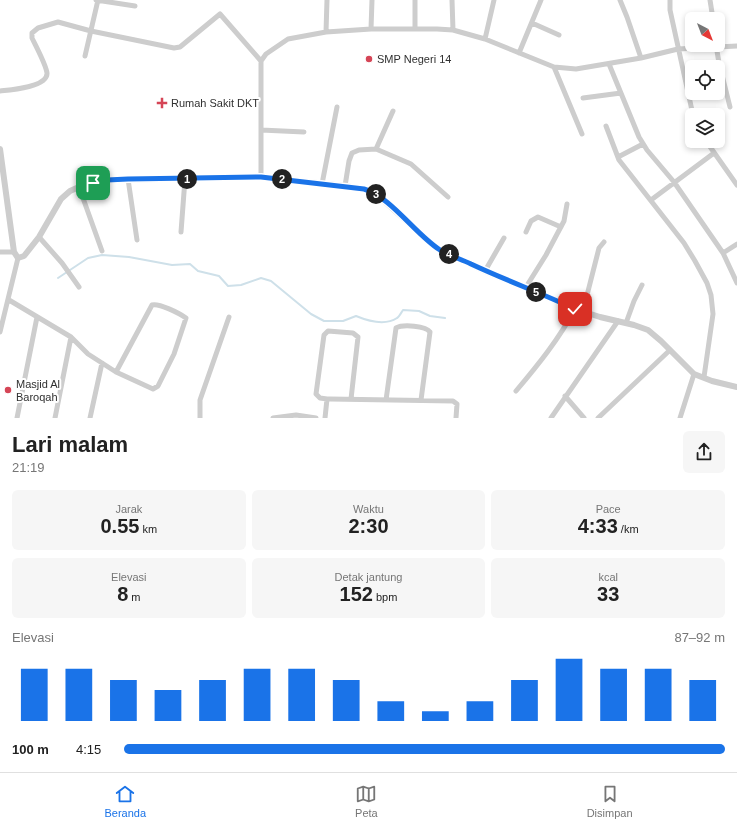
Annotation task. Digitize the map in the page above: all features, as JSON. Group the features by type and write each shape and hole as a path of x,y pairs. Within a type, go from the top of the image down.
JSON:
{"street":[{"path":"85,56 98,0 135,6"},
{"path":"326,0 326,32"},
{"path":"371,29 372,0"},
{"path":"415,0 415,28"},
{"path":"452,0 453,30"},
{"path":"485,39 494,0"},
{"path":"519,53 541,0"},
{"path":"620,0 632,29 641,58"},
{"path":"670,0 670,10 691,108"},
{"path":"710,0 712,12"},
{"path":"0,91 30,86 46,79 47,71 31,36 35,30 58,22 91,31 174,48 180,47 218,14 220,14 261,61"},
{"path":"532,23 559,35"},
{"path":"261,177 261,61 266,54 288,39 326,32 371,29 415,28 453,30 485,39 554,67 576,69 641,58 685,48"},
{"path":"725,46 737,46"},
{"path":"718,52 722,78 730,107"},
{"path":"609,64 643,144 674,182 723,253 737,283"},
{"path":"554,67 582,134"},
{"path":"583,98 621,93"},
{"path":"322,184 337,106"},
{"path":"376,149 392,111"},
{"path":"606,126 618,157 674,229 692,255 707,283 711,295 713,314 704,377"},
{"path":"261,130 304,132"},
{"path":"618,157 643,144"},
{"path":"711,148 737,185"},
{"path":"0,149 14,252 18,258 9,300 2,316 0,332"},
{"path":"345,186 352,153 359,150 376,149 411,164 448,197"},
{"path":"651,200 714,153"},
{"path":"18,258 24,256 39,237 60,199 70,191 79,187 107,180 261,177 345,186 373,192 440,250 485,271 526,287 575,309 648,330 694,374 712,381 737,387"},
{"path":"128,179 137,240"},
{"path":"181,232 185,179"},
{"path":"79,187 102,251"},
{"path":"526,287 546,255 566,217 567,204"},
{"path":"526,232 532,221 538,217 561,227"},
{"path":"39,237 62,263 79,287"},
{"path":"485,271 504,238"},
{"path":"583,311 599,248 604,242"},
{"path":"723,253 737,244"},
{"path":"0,252 14,252"},
{"path":"626,323 634,301 642,286"},
{"path":"9,300 71,338 88,354 116,372 153,389 157,388 174,354 186,318 157,304 152,306 116,372"},
{"path":"516,391 548,352 565,328 575,309"},
{"path":"17,418 37,317"},
{"path":"200,418 200,400 229,317"},
{"path":"551,418 618,321"},
{"path":"386,400 396,328 403,325 426,328 430,332 421,400"},
{"path":"351,399 358,338 353,333 328,331 324,335 316,394 320,398 327,399 421,400 456,402 456,418"},
{"path":"55,418 71,338"},
{"path":"598,418 670,350"},
{"path":"90,418 102,363"},
{"path":"680,418 694,374"},
{"path":"565,396 584,418"},
{"path":"325,418 327,399"},
{"path":"273,418 296,416 313,418"}],"waterway":[{"path":"58,278 88,258 102,255 129,257 172,265 190,264 198,271 219,276 228,286 241,285 261,278 271,281 311,314 324,321 343,321 356,316 376,322 387,322 398,317 403,310 419,311 430,316 445,318"}],"place":[{"name":"SMP Negeri 14","path":"369,59"},
{"name":"Rumah Sakit DKT","path":"162,103"},
{"name":"Masjid Al Baroqah","path":"8,390"}],"route":[{"path":"93,183 107,180 128,179 261,177 364,189 373,192 381,198 440,250 485,271 562,302 575,309"}]}
